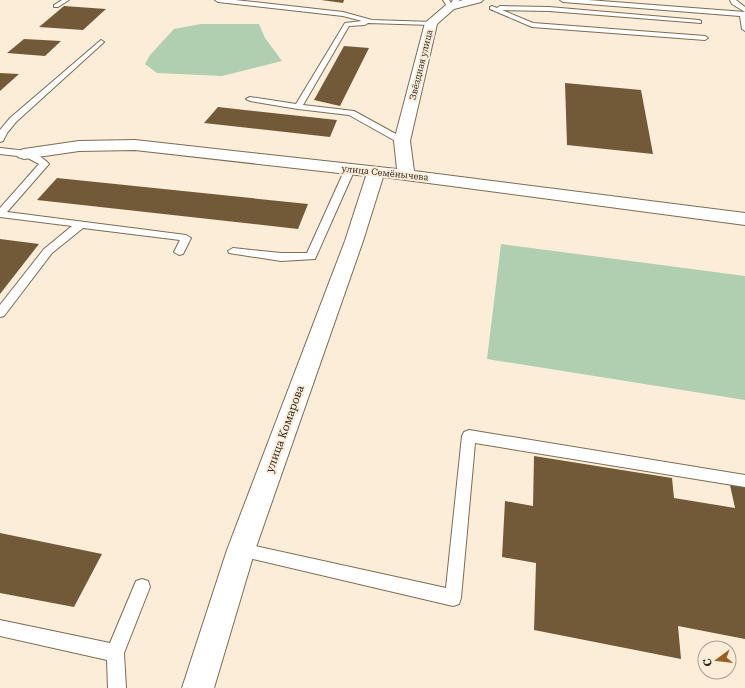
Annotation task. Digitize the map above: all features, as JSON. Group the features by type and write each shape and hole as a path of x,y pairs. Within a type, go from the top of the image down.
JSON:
{"street":[{"path":"431,23 459,2 492,8"},
{"name":"Звёздная улица","path":"406,175 402,141 431,23"},
{"name":"улица Семёнычева","path":"19,153 79,146 135,145 406,175 745,218"},
{"name":"улица Комарова","path":"198,688 241,550 354,241 376,172"}],"lane":[{"path":"56,6 66,0"},
{"name":"Звёздная улица","path":"218,0 344,14 372,22 431,23"},
{"path":"563,0 745,15 743,16 745,29"},
{"path":"733,0 734,3 745,10"},
{"path":"492,8 549,9 699,22"},
{"path":"492,8 532,25 705,38"},
{"path":"298,107 347,24 372,22"},
{"path":"0,139 3,132 13,120 101,42"},
{"path":"250,99 298,107 351,113 402,141"},
{"path":"0,214 44,164 38,158 19,153 1,151"},
{"path":"233,251 281,257 311,257 350,169"},
{"path":"0,214 186,238 179,252"},
{"path":"0,313 48,251 81,224"},
{"path":"241,550 453,598 469,436 745,482"},
{"path":"117,688 115,653 142,587"},
{"path":"0,628 115,653"}],"green space":[{"path":"201,24 259,24 265,38 282,61 222,76 157,73 145,64 150,55 174,29"},
{"path":"501,244 745,276 745,400 487,359"}],"building":[{"path":"321,0 344,0 343,3"},
{"path":"64,6 106,9 83,30 39,27"},
{"path":"24,39 61,41 45,56 7,53"},
{"path":"344,46 369,48 340,106 314,100"},
{"path":"0,73 19,74 0,91"},
{"path":"565,83 641,90 653,154 567,145"},
{"path":"218,107 337,120 330,137 204,123"},
{"path":"57,178 308,204 298,229 37,200"},
{"path":"0,239 39,244 0,294"},
{"path":"534,456 672,478 674,498 735,508 730,485 745,487 745,639 678,626 681,659 534,630 536,563 502,557 505,501 533,506"},
{"path":"0,533 102,554 74,607 0,593"}]}
